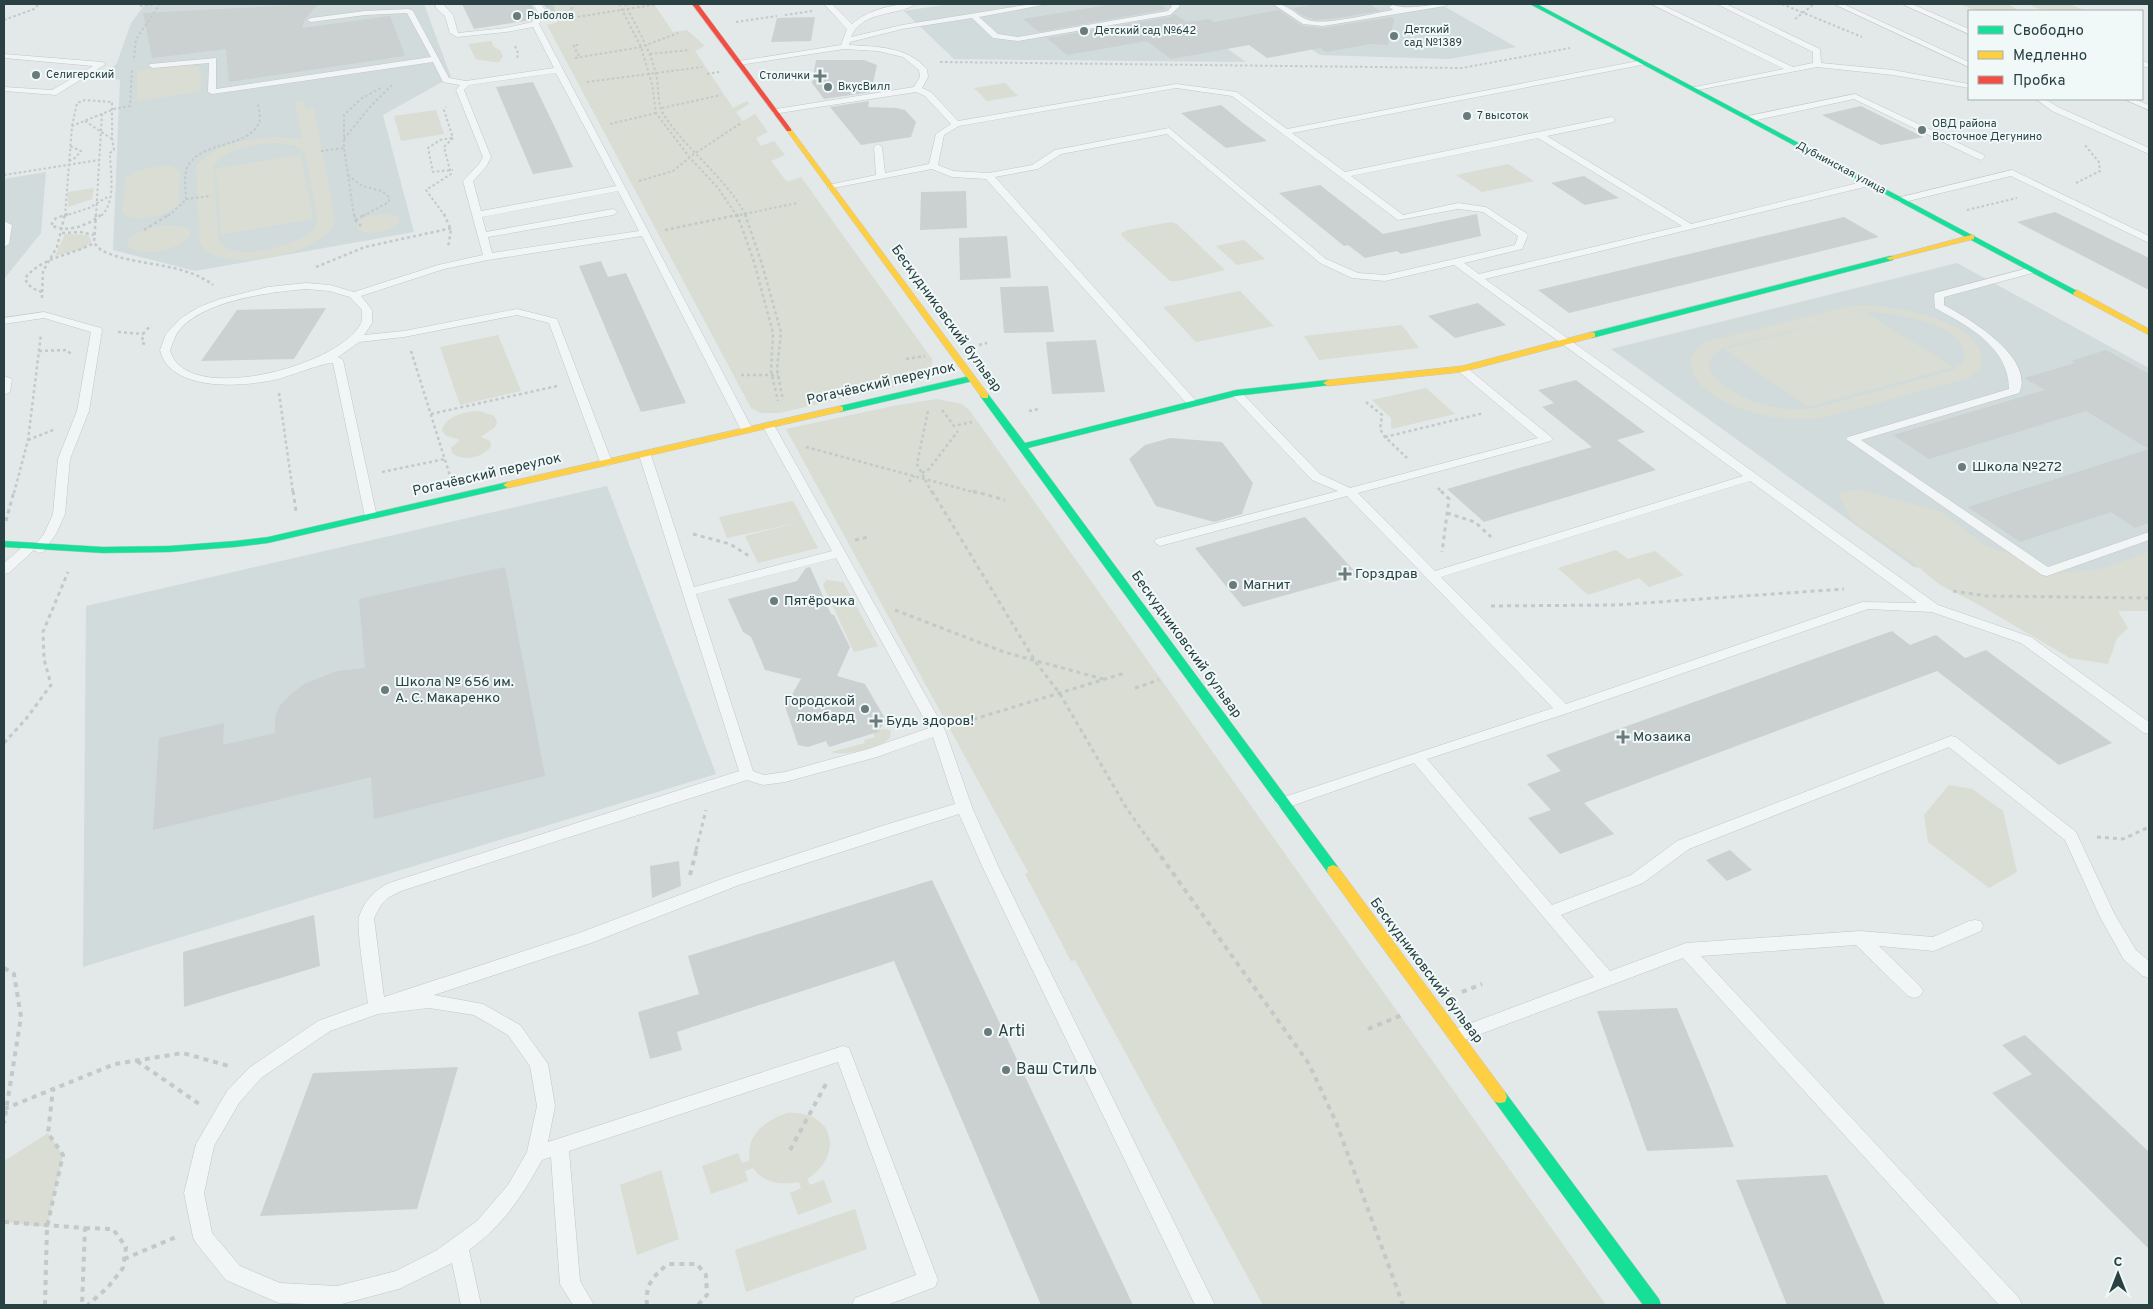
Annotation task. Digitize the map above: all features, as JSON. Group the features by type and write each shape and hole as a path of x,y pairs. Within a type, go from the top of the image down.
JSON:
{"street":[{"name":"Бескудниковский бульвар","path":"694,4 776,112 970,379 1653,1305"},
{"name":"Дубнинская улица","path":"1533,4 2149,332"},
{"path":"1022,447 1236,393 1462,369 1972,237"},
{"name":"Рогачёвский переулок","path":"4,544 34,548 140,552 220,548 268,540 970,379"}],"lane":[{"path":"364,4 365,13"},
{"path":"439,4 449,15 454,34 457,36 536,24"},
{"path":"536,24 542,12 538,4"},
{"path":"846,43 851,28 862,21 912,4"},
{"path":"739,62 846,43 902,27 1044,4"},
{"path":"973,15 996,36 1018,39 1170,13 1176,6 1173,4"},
{"path":"1278,4 1306,22 1323,24 1445,4"},
{"path":"1388,4 1401,11"},
{"path":"1655,4 1792,70"},
{"path":"1721,4 1817,50 1817,65"},
{"path":"1838,4 1968,64"},
{"path":"1906,4 1968,32"},
{"path":"830,6 851,28"},
{"path":"311,20 365,13 410,11 446,80 466,84 557,66"},
{"path":"536,24 747,430"},
{"path":"846,43 906,55 923,69 924,78 917,89"},
{"path":"4,56 102,64 54,93 4,89"},
{"path":"153,66 213,60 212,92 255,88 436,59"},
{"path":"1285,132 1643,62"},
{"path":"1695,89 1817,65 1857,66 1902,72 1968,86"},
{"path":"466,84 460,90 487,157 483,165 468,181 488,257"},
{"path":"831,187 933,166 952,174 989,176 1035,167 1058,152 1169,131 1323,261 1356,276 1385,278 1519,247 1522,235 1486,210 1458,206 1401,218 1234,94 1176,86 956,124 940,134 933,166"},
{"path":"776,112 917,89 928,94 956,124"},
{"path":"1748,119 1855,96 1981,157"},
{"path":"2042,100 2055,109 2149,151"},
{"path":"2130,100 2149,108"},
{"path":"1344,176 1611,120"},
{"path":"1539,135 1690,227"},
{"path":"878,147 881,177"},
{"path":"1900,200 2012,173 2149,240"},
{"path":"989,176 1192,403"},
{"path":"1479,277 1870,184"},
{"path":"477,216 620,187"},
{"path":"482,235 613,212"},
{"path":"4,224 7,225 4,244"},
{"path":"354,295 442,267 488,257 645,234"},
{"path":"1456,262 1933,608"},
{"path":"2032,270 1939,295 1939,306 1966,322 1996,344 2013,371 2016,391 1852,439 2047,572 2149,536"},
{"path":"306,286 330,288 354,295 367,310 367,324 357,339 329,359 305,369 277,377 243,382 211,381 186,375 170,364 165,350 170,336 182,322 202,310 230,298 280,287 306,286"},
{"path":"357,339 404,334 518,312 554,321 606,462"},
{"path":"4,321 44,315 97,330 84,411 64,459 59,514 50,534 4,570"},
{"path":"329,359 338,360 370,517"},
{"path":"1160,542 1547,439 1462,369"},
{"path":"4,379 6,379 4,392"},
{"path":"1236,393 1316,477 1350,492 1563,710"},
{"path":"768,425 938,730 964,806 991,868 1205,1305"},
{"path":"645,455 747,774"},
{"path":"1432,576 1752,477"},
{"path":"689,592 839,553"},
{"path":"1283,803 1563,710 1867,605 1933,608 2026,640 2149,729"},
{"path":"377,1007 366,918 368,910 383,893 395,887 747,774 763,780 785,777 872,753 938,730"},
{"path":"1550,912 1637,879 1683,845 1952,741 2071,836 2108,918 2130,955 2149,971"},
{"path":"1417,757 1606,979"},
{"path":"377,1007 429,1001 477,1009 514,1030 539,1064 546,1106 536,1154 515,1191 484,1227 444,1257 399,1280 337,1296 279,1293 232,1273 203,1237 194,1193 204,1144 233,1097 255,1073 324,1026 377,1007 586,938 733,881 890,828 964,806"},
{"path":"1456,1036 1686,950 1860,938 1934,944 1975,926"},
{"path":"1860,938 1914,991"},
{"path":"1686,950 2012,1305"},
{"path":"536,1154 843,1053 928,1280 862,1305"},
{"path":"559,1146 570,1284 584,1305"},
{"path":"458,1246 471,1305"}],"path":[{"path":"4,20 34,9 39,4"},
{"path":"140,6 155,4"},
{"path":"72,126 114,109 130,106 136,39 160,4"},
{"path":"567,19 573,4"},
{"path":"619,4 641,47 650,74 656,113 690,158 718,188 738,215 754,262 774,333 772,375 780,409"},
{"path":"625,4 650,54 656,73 662,113 694,154 726,186 745,214 761,261 781,332 778,376 785,408"},
{"path":"536,24 659,4"},
{"path":"785,15 830,6"},
{"path":"734,22 777,16"},
{"path":"557,66 580,58 641,47 678,33"},
{"path":"578,45 573,45 580,58"},
{"path":"915,62 1462,68 1578,46"},
{"path":"650,54 690,50"},
{"path":"567,85 702,67"},
{"path":"361,226 355,220 348,175 344,148 344,115 357,100 373,90 400,82"},
{"path":"344,140 369,108 393,84"},
{"path":"186,199 186,169 189,162 246,136 256,129 260,121 255,88"},
{"path":"662,108 721,95"},
{"path":"4,527 28,440 44,315 43,271 51,259 63,229 65,214 72,126 77,103 85,100 108,100 112,102 114,109 112,139 114,150 110,153 109,196 107,209 84,225 63,229 51,225 56,218 65,214 96,204 109,196"},
{"path":"453,138 444,110 464,100"},
{"path":"590,129 656,113"},
{"path":"102,114 94,243 107,253 193,274 211,281 216,290 230,298"},
{"path":"84,120 112,139"},
{"path":"620,187 668,174 694,154 741,123"},
{"path":"478,133 440,140 428,148 433,172 483,165"},
{"path":"442,267 440,263 452,236 452,228 426,190 448,177 452,170 444,147 453,138"},
{"path":"69,163 81,151 70,146"},
{"path":"320,152 344,148"},
{"path":"4,175 69,163 99,160"},
{"path":"348,175 362,186 382,192 389,197 389,202 382,207 355,220"},
{"path":"144,230 168,215 186,199 211,196"},
{"path":"645,234 797,203"},
{"path":"311,269 365,247 452,228"},
{"path":"62,233 80,232 94,235"},
{"path":"42,292 30,288 25,278 35,267 51,259 81,250 94,243"},
{"path":"97,330 170,336"},
{"path":"404,334 452,483"},
{"path":"39,351 68,350 74,356"},
{"path":"906,360 929,355"},
{"path":"718,374 778,376"},
{"path":"277,377 296,512"},
{"path":"431,414 577,382"},
{"path":"930,403 917,464 941,509 1035,660 1060,694 1127,809 1309,1064 1336,1122 1403,1305"},
{"path":"939,406 954,426 977,421"},
{"path":"1385,437 1508,407"},
{"path":"28,440 59,427"},
{"path":"922,473 929,469 958,432"},
{"path":"776,439 1006,500"},
{"path":"362,477 445,459"},
{"path":"909,482 914,476"},
{"path":"1447,513 1475,522 1508,553"},
{"path":"670,533 696,534 736,547 753,559 762,573"},
{"path":"4,743 26,719 52,685 44,659 43,632 70,567"},
{"path":"1462,607 1615,605 1852,589"},
{"path":"1949,591 1987,596 2149,598"},
{"path":"862,596 975,642 1103,678"},
{"path":"938,730 1124,673"},
{"path":"1135,688 1162,679"},
{"path":"684,900 712,786"},
{"path":"2071,836 2123,839 2149,827"},
{"path":"4,968 14,974 21,1017 4,1123"},
{"path":"6,1108 115,1064 183,1053 255,1073"},
{"path":"790,1150 843,1053"},
{"path":"137,1060 220,1119"},
{"path":"45,1305 47,1227 63,1155 48,1133 53,1089"},
{"path":"4,1222 47,1227 113,1229 126,1247 122,1268 108,1287 88,1305"},
{"path":"124,1259 201,1226"},
{"path":"82,1305 85,1228"},
{"path":"647,1305 645,1291 650,1278 668,1264 697,1264 706,1275 707,1295 698,1305"}],"shaded area":[{"path":"145,4 424,4 451,77 383,115 414,232 195,271 113,250 120,80 104,77 117,63 131,23"},
{"path":"548,4 654,4 673,32 687,30 705,46 695,51 733,108 747,101 749,104 736,112 743,121 755,114 768,132 756,138 761,146 774,141 785,155 771,161 787,182 801,177 932,359 929,372 919,380 910,383 779,413 761,413 751,408 547,25 558,22"},
{"name":"Детский сад №642","path":"950,4 1440,4 1516,47 1449,59 1320,55 1275,25 1211,37 1246,62 954,59 904,11"},
{"path":"1960,4 2008,4 2017,10 1975,10"},
{"path":"2027,4 2069,4 2084,10 2042,10"},
{"path":"491,41 503,56 499,62 476,59 468,44"},
{"path":"186,65 199,67 202,75 200,92 137,101 137,70"},
{"path":"1005,83 1018,96 987,101 974,88"},
{"path":"304,101 306,109 314,108 335,217 330,231 315,242 294,251 270,257 245,260 223,258 207,252 199,240 196,166 205,157 217,150 245,140 275,137 302,139 295,102","holes":["274,143 295,146 305,153 317,220 315,228 295,241 264,250 234,251 224,246 218,237 214,165 219,159 241,148"]},
{"path":"436,110 444,134 401,141 394,116"},
{"path":"301,155 313,219 221,235 216,168"},
{"path":"1508,164 1534,181 1482,192 1456,175"},
{"path":"155,166 170,166 180,171 179,204 167,212 151,217 142,219 127,216 122,212 125,178 134,172"},
{"path":"46,172 41,233 4,279 4,179"},
{"path":"94,188 92,199 68,207 68,192"},
{"path":"380,214 391,214 399,217 400,222 391,229 372,233 366,233 356,228 362,219"},
{"path":"1171,222 1177,224 1225,270 1178,281 1170,281 1121,233"},
{"path":"169,225 188,228 191,232 189,237 176,246 159,252 141,252 127,245 128,240 132,236 142,231 152,227"},
{"path":"65,234 88,235 92,242 82,249 55,256"},
{"path":"1244,240 1265,259 1237,265 1216,246"},
{"name":"Школа №272","path":"1957,263 2149,368 2149,585 1914,567 1611,349"},
{"path":"1240,291 1274,326 1196,342 1163,307"},
{"path":"1862,305 1895,308 1937,319 1957,327 1972,338 1981,352 1981,368 1969,378 1822,418 1801,419 1767,416 1737,407 1709,392 1699,382 1692,370 1691,357 1700,345 1708,341 1849,306","holes":["1865,312 1877,312 1910,318 1944,330 1956,338 1963,349 1963,362 1953,370 1816,408 1804,409 1769,406 1759,403 1733,392 1721,384 1713,375 1710,366 1713,357 1725,347 1864,313 1724,349 1808,407 1953,367"]},
{"path":"1402,325 1419,348 1319,360 1304,336"},
{"path":"498,335 521,391 460,405 440,347"},
{"path":"1426,388 1455,414 1391,429 1391,418 1372,400"},
{"path":"937,399 962,404 970,411 1606,1305 1263,1305 1075,960 1071,961 1025,874 1028,872 786,429 898,405"},
{"path":"479,411 494,416 497,421 495,427 481,437 490,441 491,446 478,456 468,458 457,456 452,453 451,448 460,440 445,435 442,430 444,425 457,415"},
{"name":"Школа № 656 им. А. С. Макаренко","path":"607,486 716,774 83,967 86,606"},
{"path":"1859,489 1942,512 1985,545 2035,564 2067,572 2099,569 2149,552 2149,611 2118,611 2128,628 2117,638 2108,664 2070,658 1974,602 1940,585 1916,565 1852,521 1838,494"},
{"path":"793,501 818,548 758,563 745,536 796,523 727,538 719,517"},
{"path":"1616,550 1628,559 1655,551 1684,575 1649,587 1639,578 1588,595 1558,568"},
{"path":"826,580 843,582 878,646 854,652 823,585"},
{"path":"884,729 891,731 890,738 879,745 853,752 831,752 865,743 864,740 875,737 873,732"},
{"path":"1949,785 1972,789 2003,811 2017,872 1989,888 1928,842 1924,815"},
{"path":"787,1113 803,1114 815,1119 824,1126 829,1136 830,1147 827,1158 819,1169 807,1179 810,1185 824,1180 832,1202 798,1215 790,1193 801,1188 799,1182 774,1182 763,1177 753,1168 745,1171 748,1181 711,1194 702,1166 738,1153 742,1163 750,1160 749,1151 754,1136 765,1124"},
{"path":"48,1133 63,1155 47,1227 4,1222 4,1161"},
{"path":"661,1170 679,1239 637,1255 620,1185"},
{"path":"855,1209 867,1249 746,1292 735,1250"}],"building":[{"path":"318,4 305,19 302,28 390,16 405,56 229,82 226,49 152,58 143,13"},
{"path":"462,4 531,4 536,12 531,20 474,29"},
{"path":"543,4 554,4 555,18 543,20 548,11"},
{"path":"1114,4 1160,4 1167,9 1039,32 1023,19"},
{"path":"1319,4 1369,4 1380,11 1316,20 1304,16 1292,8"},
{"path":"1279,10 1302,26 1323,28 1391,17 1394,19 1388,45 1370,44 1326,52 1320,48 1267,58 1249,45 1171,59 1147,41 1067,55 1047,38 1170,17 1174,14 1187,22 1210,19 1214,22"},
{"path":"815,17 811,41 771,42 777,18"},
{"path":"816,60 864,60 877,65 871,92 824,99 812,83"},
{"path":"533,82 573,167 533,174 496,87"},
{"path":"869,101 868,107 905,110 916,122 911,137 861,145 830,107"},
{"path":"1221,105 1267,141 1226,148 1181,113"},
{"path":"1861,106 1923,137 1881,145 1822,115"},
{"path":"1584,176 1619,198 1585,205 1551,183"},
{"path":"1320,185 1383,234 1477,214 1481,236 1401,254 1397,251 1365,258 1348,245 1344,246 1279,193"},
{"path":"966,191 967,228 920,230 921,192"},
{"path":"2055,212 2149,258 2149,290 2017,222"},
{"path":"1844,217 1879,237 1569,313 1538,290"},
{"path":"1007,236 1011,278 960,280 959,238"},
{"path":"601,261 608,277 626,273 686,403 641,412 579,266"},
{"path":"1048,286 1054,332 1004,333 1000,287"},
{"path":"1478,303 1506,325 1455,338 1428,316"},
{"path":"326,308 294,359 201,361 237,310"},
{"path":"1096,340 1105,392 1052,394 1046,342"},
{"path":"2106,350 2149,374 2149,449 2086,411 1929,459 1893,435 2045,390 2024,378 2075,363 2071,361"},
{"path":"1576,380 1645,432 1617,440 1656,470 1484,522 1447,489 1592,447 1542,407 1554,403 1538,390"},
{"path":"1170,438 1222,442 1253,483 1242,514 1214,522 1156,506 1129,459 1145,445"},
{"path":"2149,449 2149,523 2135,528 2111,512 2020,542 1968,507"},
{"path":"1305,517 1358,575 1243,607 1195,548"},
{"path":"505,567 545,776 374,819 371,777 153,830 159,738 224,723 223,745 275,733 275,716 281,704 304,684 337,671 365,668 359,599"},
{"path":"810,567 831,614 834,615 850,647 837,676 865,684 886,720 878,732 829,747 826,741 808,747 798,745 785,706 801,679 765,670 751,637 743,632 728,599 797,581 806,568"},
{"path":"1892,631 1910,645 1936,635 1965,658 1986,650 2112,743 2059,765 1937,671 1584,803 1614,834 1560,854 1528,818 1551,810 1527,784 1561,771 1546,755"},
{"path":"1730,850 1752,870 1727,881 1706,860"},
{"path":"679,861 681,886 652,898 650,866"},
{"path":"932,880 1133,1305 1041,1305 894,961 677,1032 682,1050 650,1059 638,1012 699,994 688,956"},
{"path":"314,915 320,966 184,1007 183,952"},
{"path":"1677,1008 1734,1147 1647,1151 1597,1011"},
{"path":"2025,1035 2149,1152 2149,1249 1992,1093 2032,1074 2002,1045"},
{"path":"458,1067 417,1209 260,1216 313,1073"},
{"path":"1827,1175 1885,1305 1787,1305 1736,1180"}],"traffic: fast":[{"path":"1533,4 2077,293"},
{"path":"1592,335 1890,258"},
{"path":"840,409 970,379"},
{"path":"1022,447 1236,393 1328,383"},
{"path":"985,396 1333,870"},
{"path":"4,544 103,550 169,549 235,544 268,540 508,485"},
{"path":"1500,1097 1653,1305"}],"traffic: slow":[{"path":"789,130 985,396"},
{"path":"1890,258 1971,237"},
{"path":"2077,293 2149,332"},
{"path":"1328,383 1462,369 1592,335"},
{"path":"508,485 840,409"},
{"path":"1333,870 1500,1097"}],"traffic: jam":[{"path":"695,4 789,130"}],"place":[{"name":"Рыболов","path":"517,16"},
{"name":"Детский сад №642","path":"1084,31"},
{"name":"Детский сад №1389","path":"1394,36"},
{"name":"Селигерский","path":"36,75"},
{"name":"Столички","path":"820,76"},
{"name":"ВкусВилл","path":"828,87"},
{"name":"7 высоток","path":"1467,116"},
{"name":"ОВД района Восточное Дегунино","path":"1922,130"},
{"name":"Школа №272","path":"1962,467"},
{"name":"Горздрав","path":"1345,574"},
{"name":"Магнит","path":"1233,585"},
{"name":"Пятёрочка","path":"774,601"},
{"name":"Школа № 656 им. А. С. Макаренко","path":"385,690"},
{"name":"Городской ломбард","path":"865,709"},
{"name":"Будь здоров!","path":"876,721"},
{"name":"Мозаика","path":"1623,737"},
{"name":"Arti","path":"988,1032"},
{"name":"Ваш Стиль","path":"1006,1070"}]}
